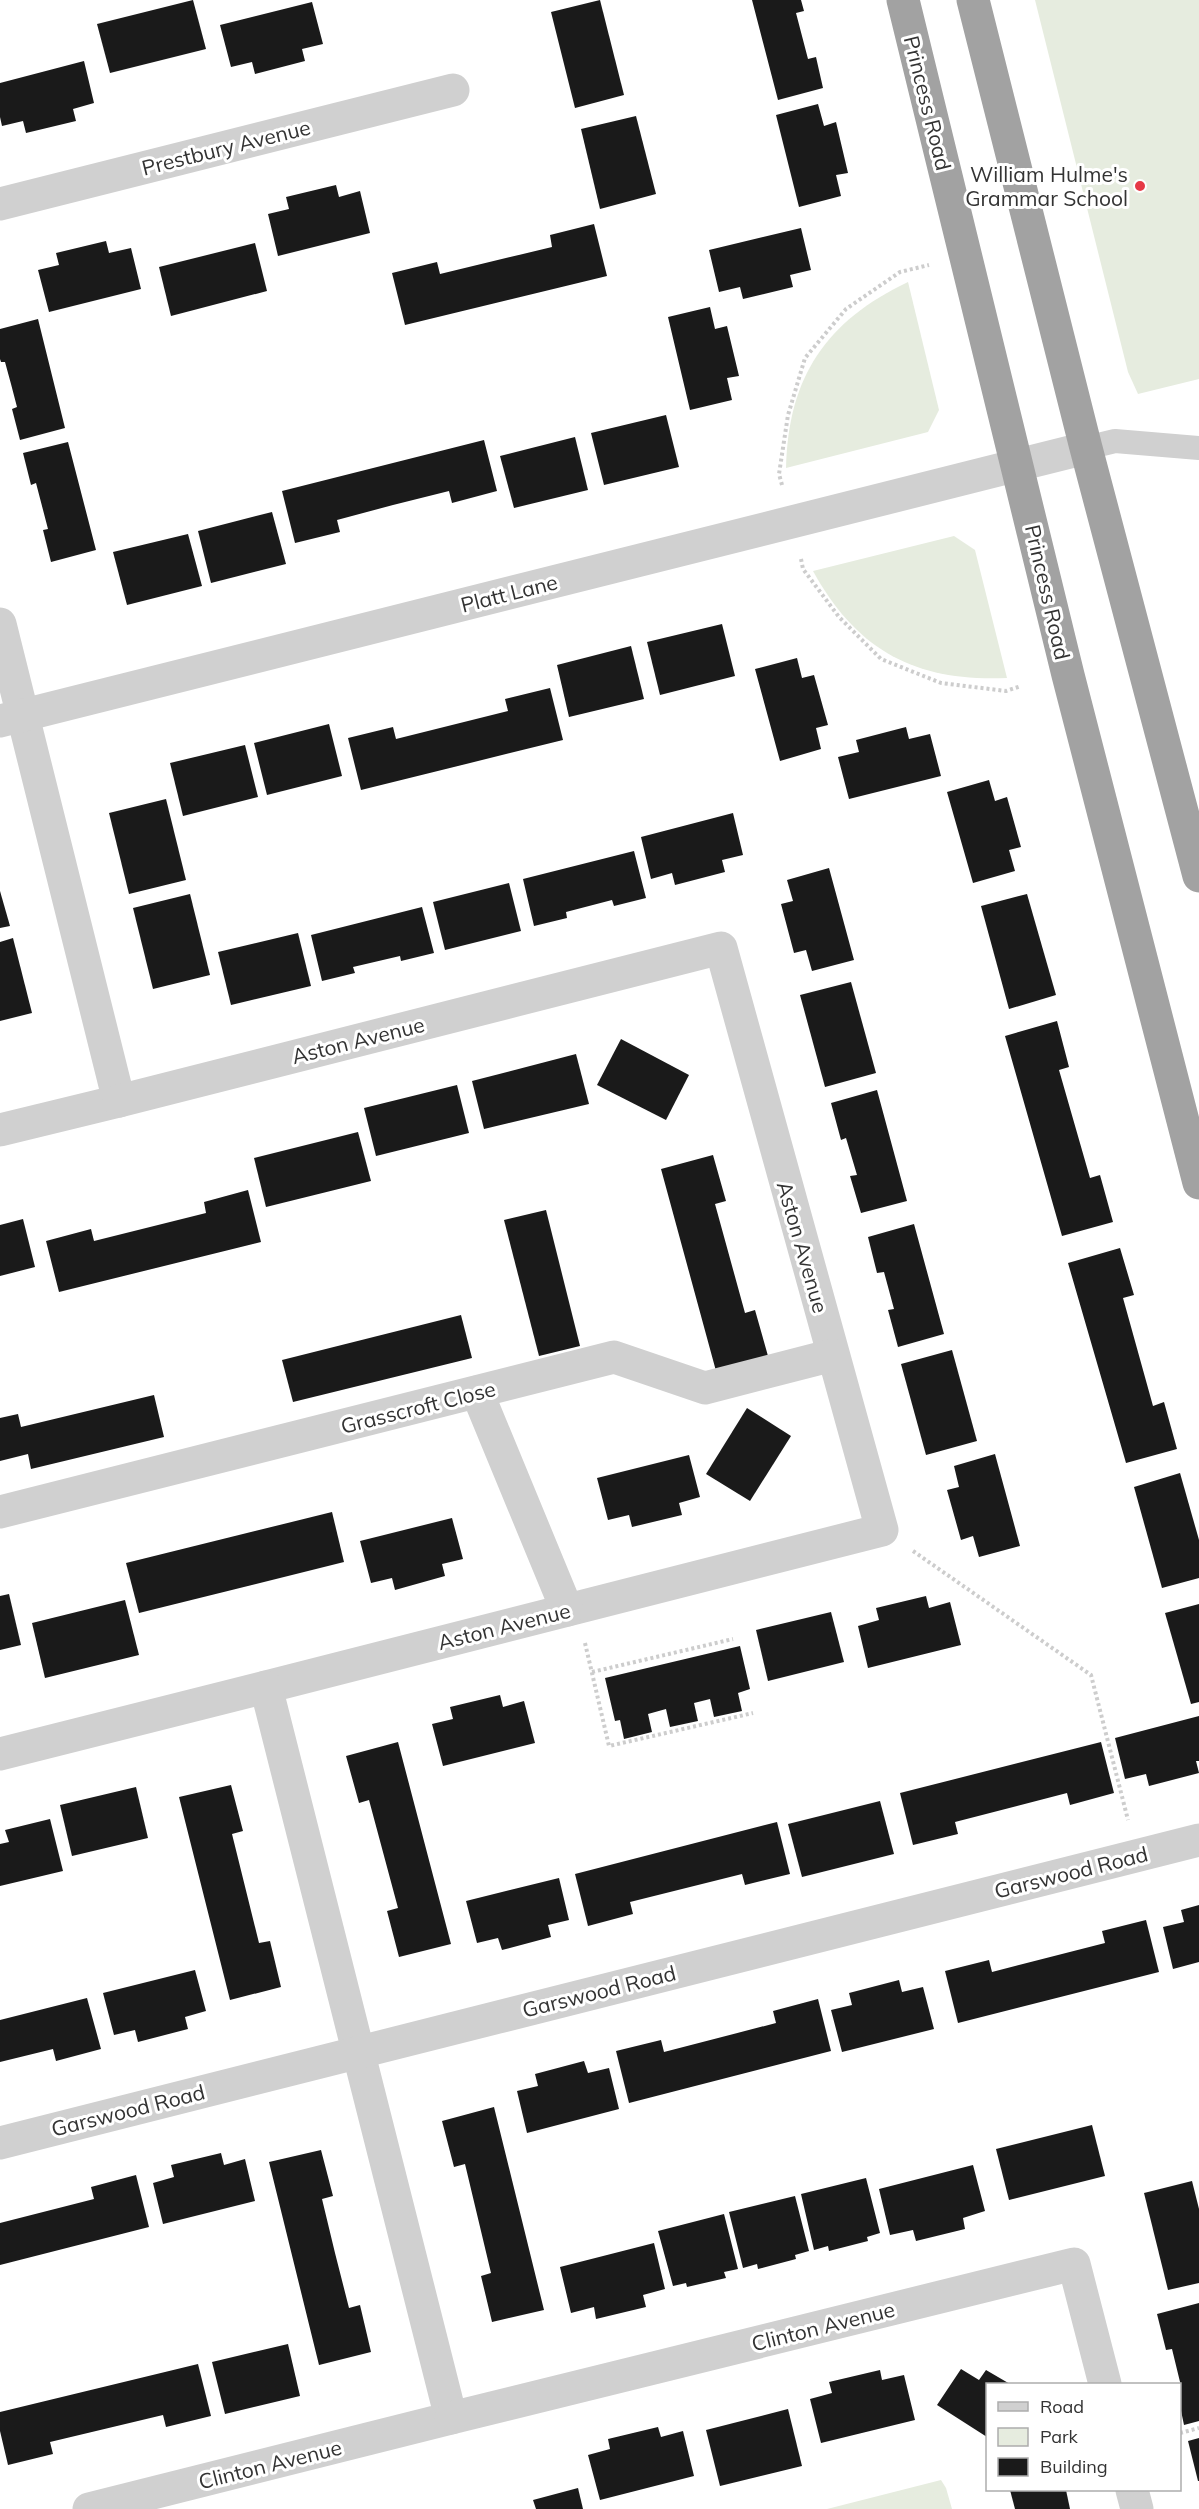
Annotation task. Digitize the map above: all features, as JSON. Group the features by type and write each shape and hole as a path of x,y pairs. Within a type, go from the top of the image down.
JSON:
{"highway":[{"name":"Princess Road","path":"903,0 1071,686 1199,1183"},
{"path":"973,0 1086,448 1199,876"}],"street":[{"name":"Prestbury Avenue","path":"0,204 453,90"},
{"name":"Platt Lane","path":"12,718 1086,448"},
{"path":"0,624 12,718 119,1101"},
{"name":"Aston Avenue","path":"0,1130 721,948 882,1530 0,1754"},
{"name":"Grasscroft Close","path":"0,1512 614,1357 705,1388 834,1355"},
{"path":"477,1392 572,1609"},
{"path":"266,1687 451,2418"},
{"name":"Garswood Road","path":"0,2143 1199,1840"},
{"name":"Clinton Avenue","path":"89,2509 1074,2264 1104,2383"},
{"path":"1132,2491 1137,2509"}],"lane":[{"path":"1086,448 1115,441 1199,448"}],"path":[{"path":"966,255 900,272 846,309 805,358 788,415 779,474 803,569 839,617 881,660 941,683 1006,691 1021,686"},
{"path":"882,1530 1091,1675 1137,1856"},
{"path":"572,1609 592,1672 609,1746 753,1713"},
{"path":"592,1672 733,1639"},
{"path":"1181,2432 1199,2428"}],"green space":[{"name":"William Hulme's Grammar School","path":"1035,0 1199,0 1199,379 1138,394 1128,372"},
{"path":"908,282 939,410 928,432 786,468 788,435 794,406 804,379 817,356 834,334 855,315 879,297"},
{"path":"954,536 975,550 1007,678 974,678 944,674 917,667 892,656 870,641 849,622 830,599 813,571"},
{"path":"941,2480 946,2488 952,2509 827,2509"}],"building":[{"path":"193,0 206,49 110,73 97,24"},
{"path":"600,0 624,95 575,108 551,12"},
{"path":"752,0 801,0 804,11 796,13 808,59 816,57 823,88 778,100"},
{"path":"312,2 323,44 302,49 305,61 255,74 252,62 231,67 220,25"},
{"path":"84,61 94,103 73,109 76,121 26,133 23,121 2,126 0,83"},
{"path":"818,104 824,126 836,122 848,173 836,175 841,196 799,207 776,115"},
{"path":"636,116 656,194 600,209 581,129"},
{"path":"336,185 339,197 360,191 370,233 278,256 268,214 289,209 286,197"},
{"path":"594,224 607,276 405,325 392,273 437,262 440,274 552,247 550,235"},
{"path":"801,228 811,270 790,275 793,287 743,299 740,287 719,292 709,250"},
{"path":"106,241 109,253 131,248 141,289 49,312 38,270 59,265 56,253"},
{"path":"255,243 267,291 171,316 159,267"},
{"path":"710,307 715,329 727,326 739,376 727,378 732,400 690,410 668,317"},
{"path":"38,319 65,428 20,440 12,409 17,407 5,362 1,362 0,359 0,329"},
{"path":"666,415 679,467 604,485 591,433"},
{"path":"575,437 588,490 514,508 500,456"},
{"path":"484,440 497,491 452,503 449,491 393,505 337,520 340,532 295,543 282,491"},
{"path":"68,442 96,550 51,562 43,530 48,529 36,483 31,485 23,453"},
{"path":"272,512 286,564 211,583 198,531"},
{"path":"188,534 202,586 127,605 113,552"},
{"path":"722,624 735,676 660,695 647,642"},
{"path":"631,646 644,699 569,717 557,665"},
{"path":"797,658 802,678 814,675 828,725 816,728 821,749 780,761 755,669"},
{"path":"550,688 563,740 361,790 348,738 393,727 396,739 508,711 505,699"},
{"path":"329,724 342,776 267,795 254,743"},
{"path":"906,727 909,739 930,734 941,776 849,799 838,757 859,752 856,740"},
{"path":"245,745 258,797 183,816 170,763"},
{"path":"989,780 995,801 1007,797 1021,847 1009,850 1015,871 973,883 947,792"},
{"path":"166,799 186,880 129,894 109,813"},
{"path":"733,813 743,855 722,860 725,872 675,885 672,873 651,879 641,837"},
{"path":"634,851 646,898 614,906 612,900 566,912 567,918 534,926 523,879"},
{"path":"829,868 854,960 812,971 806,950 794,953 781,904 793,901 787,880"},
{"path":"509,883 521,931 445,950 433,902"},
{"path":"0,891 10,926 0,928"},
{"path":"190,894 210,975 153,989 133,908"},
{"path":"1027,894 1056,995 1009,1009 981,906"},
{"path":"422,907 434,953 401,961 400,956 353,967 355,973 322,981 311,935"},
{"path":"298,933 311,986 231,1005 218,952"},
{"path":"13,938 32,1013 0,1021 0,942"},
{"path":"851,982 876,1073 825,1087 800,995"},
{"path":"1057,1021 1069,1067 1059,1070 1090,1178 1100,1175 1113,1222 1062,1236 1005,1036"},
{"path":"621,1039 689,1075 666,1120 597,1085"},
{"path":"576,1054 589,1104 484,1129 472,1081"},
{"path":"457,1085 469,1133 376,1156 364,1108"},
{"path":"877,1090 907,1201 861,1213 850,1176 857,1175 846,1138 841,1140 831,1103"},
{"path":"358,1132 371,1181 266,1207 254,1158"},
{"path":"713,1155 726,1201 715,1204 745,1313 755,1310 768,1356 716,1371 661,1169"},
{"path":"248,1190 261,1242 59,1292 46,1241 91,1229 94,1241 206,1213 204,1202"},
{"path":"546,1210 580,1346 539,1356 504,1220"},
{"path":"23,1219 35,1267 0,1276 0,1225"},
{"path":"914,1224 944,1334 898,1347 888,1310 894,1309 884,1272 877,1273 868,1237"},
{"path":"1120,1248 1134,1295 1123,1298 1153,1406 1164,1402 1177,1449 1126,1463 1068,1263"},
{"path":"461,1315 472,1358 293,1402 282,1360"},
{"path":"952,1350 977,1441 926,1455 901,1364"},
{"path":"154,1395 164,1437 31,1469 28,1454 0,1461 0,1418 18,1414 21,1427"},
{"path":"747,1408 791,1436 750,1501 706,1474"},
{"path":"995,1454 1020,1546 979,1557 973,1536 961,1540 947,1490 959,1487 954,1466"},
{"path":"689,1455 700,1497 679,1503 682,1515 632,1527 629,1515 608,1520 597,1478"},
{"path":"1180,1473 1199,1540 1199,1578 1162,1588 1134,1487"},
{"path":"332,1512 344,1562 139,1613 126,1563"},
{"path":"452,1518 463,1559 442,1564 445,1576 395,1590 392,1578 371,1583 360,1541"},
{"path":"9,1594 21,1645 0,1650 0,1596"},
{"path":"926,1596 929,1608 950,1602 961,1645 868,1668 858,1626 879,1620 876,1608"},
{"path":"125,1600 139,1655 45,1678 32,1623"},
{"path":"1199,1604 1199,1702 1191,1704 1165,1613"},
{"path":"831,1612 844,1662 768,1681 756,1630"},
{"path":"740,1646 750,1689 738,1693 742,1711 714,1717 710,1699 694,1703 698,1721 670,1727 666,1709 648,1714 652,1732 624,1739 620,1720 615,1721 605,1678"},
{"path":"500,1695 503,1707 524,1701 535,1743 443,1766 432,1724 453,1719 450,1707"},
{"path":"1199,1716 1199,1761 1196,1761 1199,1773 1149,1786 1146,1774 1125,1779 1115,1738"},
{"path":"398,1742 451,1944 399,1957 387,1911 398,1908 369,1800 359,1803 346,1756"},
{"path":"1101,1742 1114,1793 1070,1805 1067,1793 955,1822 958,1834 913,1845 900,1793"},
{"path":"231,1785 243,1831 232,1834 259,1943 270,1941 281,1987 230,2000 179,1797"},
{"path":"136,1787 148,1838 72,1856 60,1805"},
{"path":"880,1801 894,1854 802,1877 788,1824"},
{"path":"50,1819 63,1871 0,1886 0,1844 9,1842 5,1830"},
{"path":"777,1822 790,1874 745,1885 742,1874 630,1902 633,1914 588,1926 575,1874"},
{"path":"559,1878 569,1920 548,1925 551,1937 502,1950 498,1938 477,1943 466,1901"},
{"path":"1199,1905 1199,1962 1173,1969 1163,1927 1184,1922 1181,1910"},
{"path":"1146,1920 1159,1972 958,2023 945,1971 989,1960 992,1972 1105,1943 1102,1931"},
{"path":"195,1970 206,2011 185,2017 188,2029 138,2042 135,2030 114,2035 103,1993"},
{"path":"899,1980 902,1992 923,1987 934,2029 842,2052 831,2010 852,2005 849,1993"},
{"path":"87,1998 101,2049 56,2061 53,2049 0,2062 0,2020"},
{"path":"818,1999 831,2051 629,2103 616,2051 661,2040 664,2052 776,2023 773,2011"},
{"path":"584,2061 588,2073 609,2068 619,2109 527,2133 517,2091 538,2086 535,2074"},
{"path":"494,2107 544,2310 492,2322 481,2276 491,2273 465,2164 454,2167 442,2121"},
{"path":"1092,2125 1105,2176 1009,2200 996,2149"},
{"path":"321,2150 333,2196 322,2199 335,2253 349,2308 360,2305 371,2352 319,2365 269,2162"},
{"path":"221,2153 224,2165 245,2159 255,2201 163,2224 153,2183 174,2177 171,2165"},
{"path":"973,2165 985,2211 963,2218 965,2229 916,2241 913,2230 890,2235 879,2189"},
{"path":"136,2175 149,2227 0,2265 0,2223 94,2199 91,2187"},
{"path":"866,2178 880,2233 867,2237 868,2241 829,2251 828,2246 814,2250 801,2194"},
{"path":"1192,2181 1199,2209 1199,2283 1168,2290 1144,2193"},
{"path":"795,2196 809,2251 795,2255 796,2259 758,2269 757,2264 743,2268 729,2212"},
{"path":"724,2214 738,2269 724,2272 726,2278 687,2287 686,2283 673,2286 658,2231"},
{"path":"654,2243 665,2289 643,2295 646,2307 596,2319 594,2307 571,2313 560,2267"},
{"path":"1199,2303 1199,2421 1184,2425 1181,2411 1181,2383 1172,2349 1166,2350 1157,2314"},
{"path":"288,2344 300,2396 225,2414 212,2362"},
{"path":"198,2364 211,2416 166,2427 163,2415 50,2442 53,2454 8,2465 0,2431 0,2412"},
{"path":"961,2369 979,2380 986,2370 1008,2383 986,2383 986,2436 937,2405"},
{"path":"880,2370 882,2380 904,2375 915,2420 821,2443 810,2399 832,2393 829,2382"},
{"path":"788,2409 802,2466 720,2486 706,2430"},
{"path":"658,2427 661,2437 683,2431 694,2476 600,2500 588,2455 610,2449 608,2439"},
{"path":"1199,2438 1199,2481 1198,2481 1188,2441"},
{"path":"578,2488 583,2509 536,2509 533,2500"},
{"path":"1010,2491 1066,2491 1070,2509 1015,2509"}],"place":[{"name":"William Hulme's Grammar School","path":"1140,186"}]}
